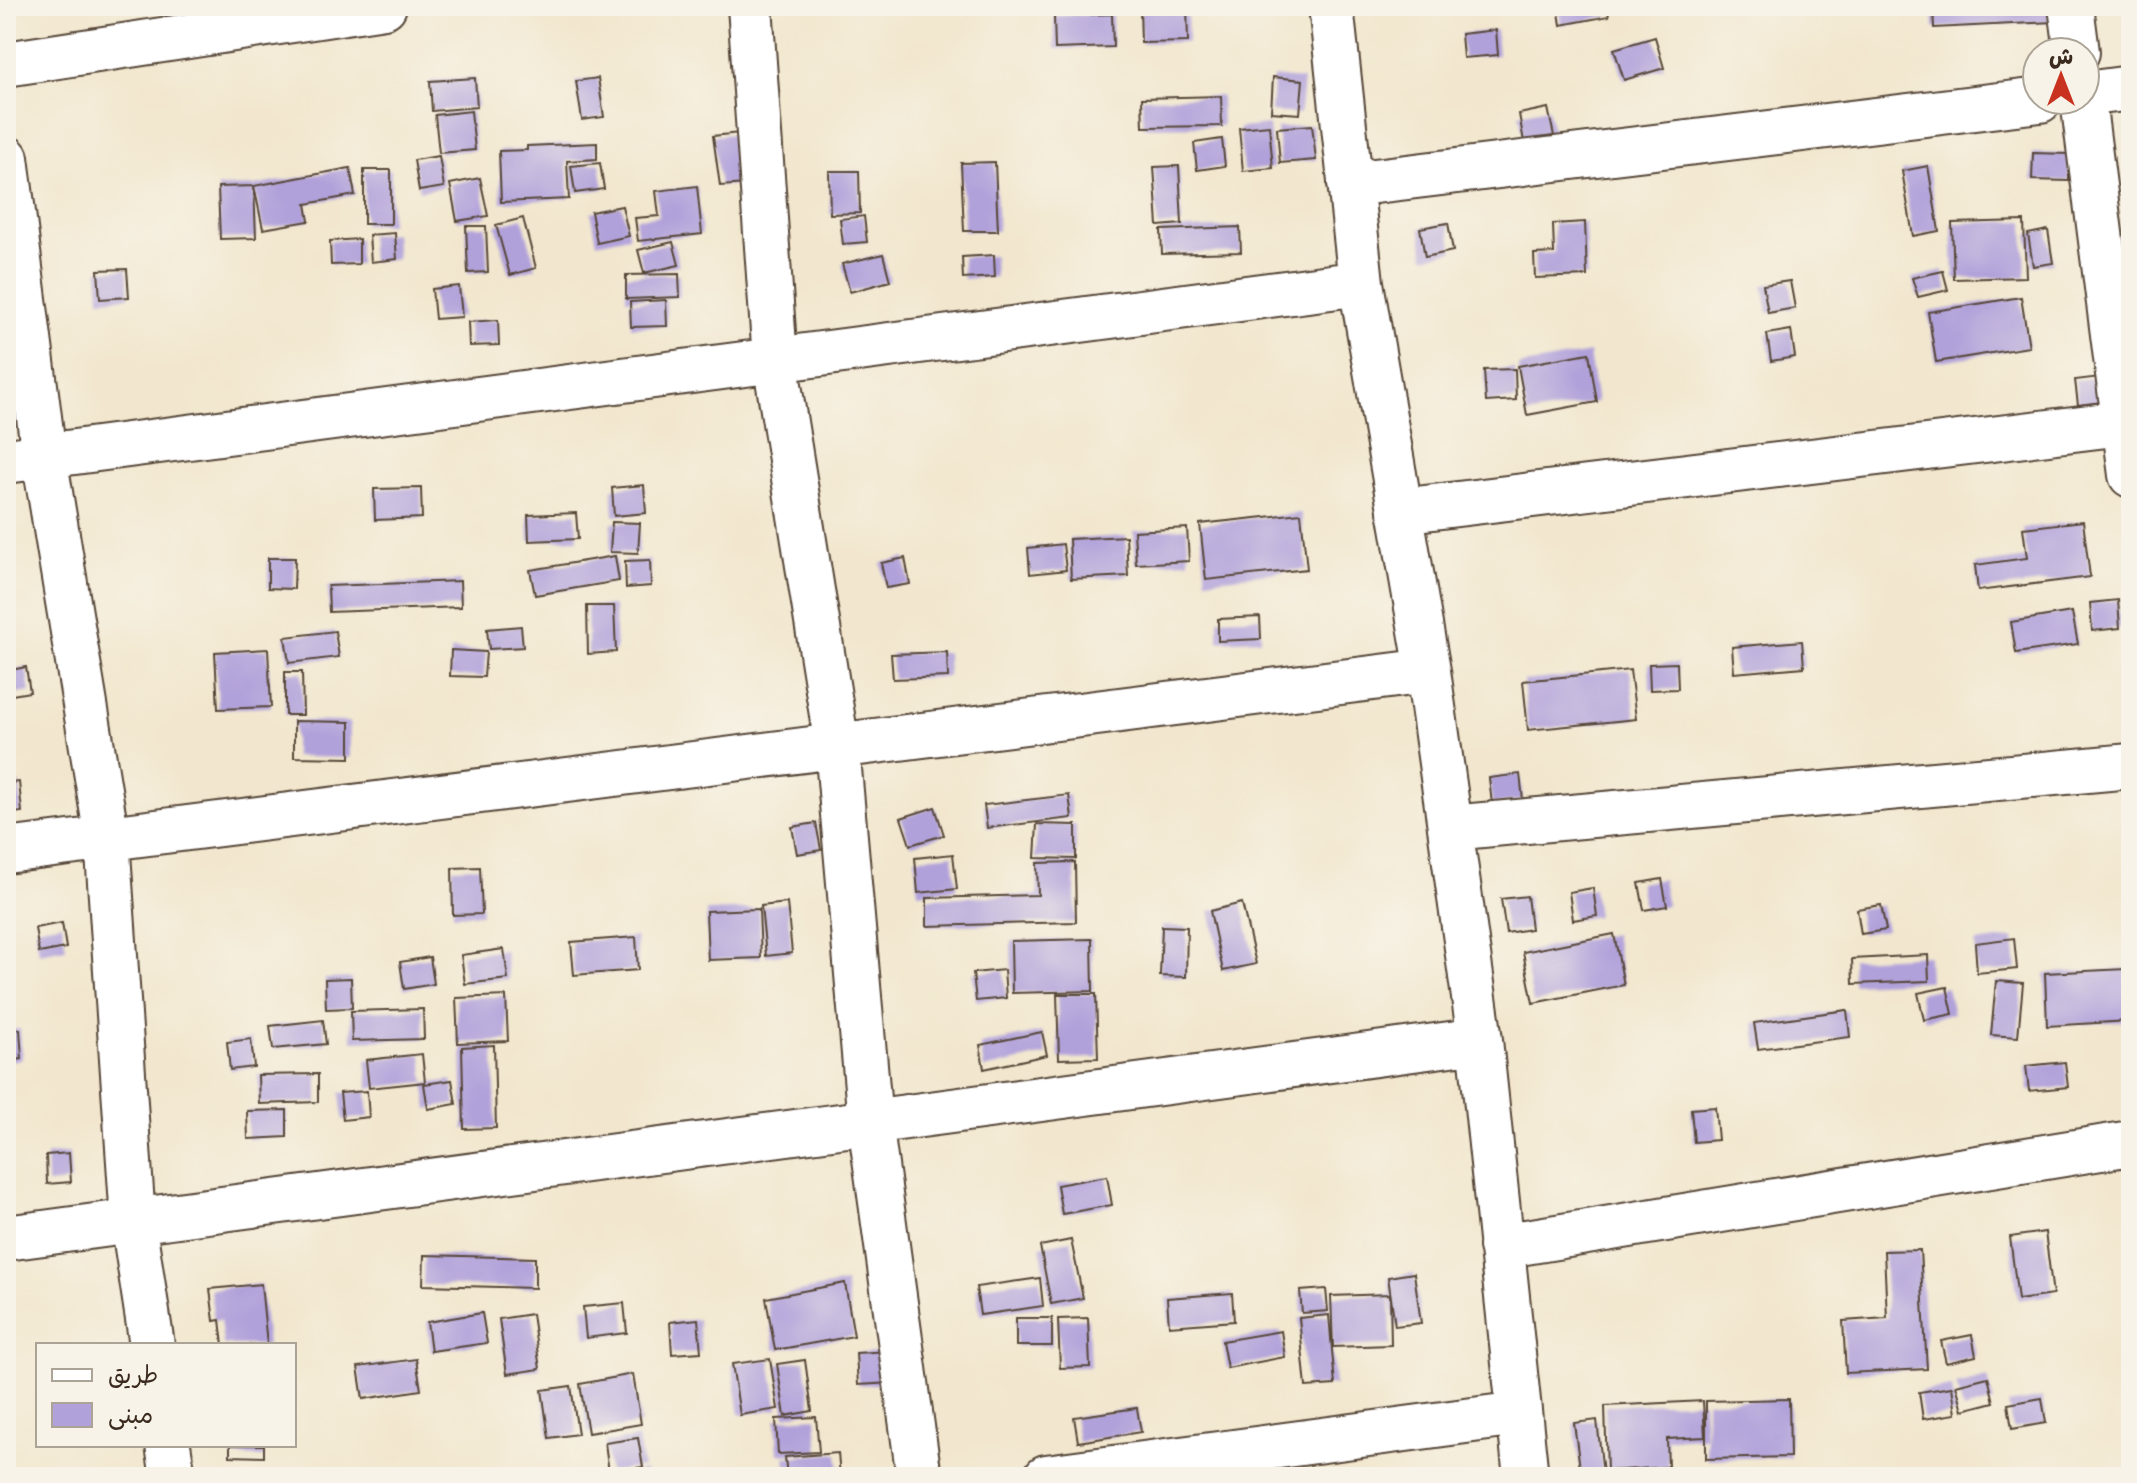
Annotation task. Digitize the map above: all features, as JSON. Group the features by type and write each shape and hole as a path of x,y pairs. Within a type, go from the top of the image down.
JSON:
{"street":[{"path":"6,64 384,6"},
{"path":"750,6 775,360 837,746 870,1122 919,1477"},
{"path":"1331,6 1361,283 1428,671 1480,1040 1526,1477"},
{"path":"2071,6 2075,36"},
{"path":"2101,94 2131,88"},
{"path":"1350,184 2021,102"},
{"path":"2087,116 2128,422 2131,475"},
{"path":"6,158 25,459 107,838 133,1221 152,1343"},
{"path":"25,459 1361,283"},
{"path":"1400,511 2128,422"},
{"path":"6,851 1428,671"},
{"path":"1450,828 2131,766"},
{"path":"6,1238 1480,1040"},
{"path":"1501,1246 2131,1143"},
{"path":"1046,1477 1518,1414"},
{"path":"168,1447 173,1477"}],"building":[{"path":"1140,6 1187,6 1188,42 1141,43"},
{"path":"1476,6 1513,6 1513,12 1477,14"},
{"path":"1558,6 1607,6 1609,16 1561,25"},
{"path":"1933,6 2054,6 2054,22 1934,28"},
{"path":"1112,14 1113,47 1055,49 1054,16"},
{"path":"1496,30 1498,55 1463,58 1461,34"},
{"path":"1655,37 1664,68 1624,80 1614,49"},
{"path":"1273,77 1303,80 1300,114 1271,112"},
{"path":"475,78 477,107 432,111 430,81"},
{"path":"598,78 604,117 582,120 576,81"},
{"path":"1221,96 1222,126 1143,127 1142,98"},
{"path":"1548,108 1554,136 1524,142 1519,114"},
{"path":"471,111 475,150 439,153 435,115"},
{"path":"1269,125 1273,168 1243,171 1239,128"},
{"path":"1312,125 1316,160 1280,163 1277,128"},
{"path":"739,133 746,184 720,186 713,136"},
{"path":"1222,139 1225,166 1197,170 1194,143"},
{"path":"597,143 597,159 567,161 569,199 501,202 499,151 527,150 527,146"},
{"path":"2033,153 2069,154 2069,181 2032,180"},
{"path":"439,156 444,187 419,191 414,160"},
{"path":"995,162 998,231 964,231 961,163"},
{"path":"600,163 604,189 575,193 571,166"},
{"path":"1179,166 1182,224 1158,226 1154,167"},
{"path":"1928,166 1939,231 1913,236 1902,171"},
{"path":"350,168 355,195 306,204 309,221 263,229 254,186"},
{"path":"364,170 391,170 391,224 364,224"},
{"path":"829,171 859,171 860,213 830,214"},
{"path":"480,178 488,216 457,221 450,184"},
{"path":"254,186 256,238 220,239 218,187"},
{"path":"697,186 702,234 638,241 635,218 659,216 656,191"},
{"path":"622,206 629,236 597,243 591,212"},
{"path":"864,216 867,242 843,244 840,219"},
{"path":"523,218 536,268 510,275 496,225"},
{"path":"2024,221 2026,277 1954,279 1952,223"},
{"path":"1585,222 1587,276 1535,278 1534,254 1554,253 1553,224"},
{"path":"1448,223 1453,251 1425,257 1420,228"},
{"path":"466,226 486,226 488,272 468,273"},
{"path":"1240,227 1241,252 1162,254 1161,230"},
{"path":"2048,230 2053,263 2033,266 2028,234"},
{"path":"395,233 397,259 371,262 369,235"},
{"path":"359,239 359,264 331,265 330,241"},
{"path":"673,242 679,265 644,273 638,250"},
{"path":"883,254 890,281 850,292 842,264"},
{"path":"994,255 995,277 963,279 962,257"},
{"path":"127,269 129,297 100,299 98,270"},
{"path":"1943,271 1948,290 1918,297 1912,278"},
{"path":"679,274 680,297 626,299 626,275"},
{"path":"1790,281 1795,308 1768,313 1763,285"},
{"path":"459,286 462,317 435,319 432,289"},
{"path":"2021,297 2029,347 1936,362 1928,312"},
{"path":"666,300 667,326 631,327 630,302"},
{"path":"498,320 499,345 469,346 468,322"},
{"path":"1791,330 1795,357 1771,361 1767,334"},
{"path":"1589,353 1597,402 1527,415 1518,366"},
{"path":"1515,369 1516,400 1486,402 1484,370"},
{"path":"2100,377 2102,402 2078,405 2075,380"},
{"path":"644,485 646,513 614,516 612,488"},
{"path":"421,488 422,518 375,520 374,489"},
{"path":"576,513 578,539 529,541 528,515"},
{"path":"1301,513 1307,569 1206,580 1200,524"},
{"path":"2083,521 2090,577 1978,591 1975,565 2027,558 2023,528"},
{"path":"612,522 640,523 638,553 610,552"},
{"path":"1187,528 1189,561 1136,564 1134,531"},
{"path":"1126,536 1128,576 1071,579 1069,539"},
{"path":"1063,544 1066,570 1030,574 1028,548"},
{"path":"615,556 619,581 535,595 530,570"},
{"path":"268,558 295,558 294,589 268,588"},
{"path":"905,558 910,584 886,588 881,563"},
{"path":"650,560 651,586 626,588 625,561"},
{"path":"460,581 461,607 329,612 328,586"},
{"path":"2118,600 2120,628 2092,631 2090,603"},
{"path":"587,606 614,606 616,652 588,654"},
{"path":"2072,612 2078,644 2016,653 2011,622"},
{"path":"1260,617 1261,639 1218,641 1218,619"},
{"path":"521,626 523,647 489,649 487,629"},
{"path":"335,631 339,657 289,663 285,637"},
{"path":"1802,641 1804,667 1734,673 1732,647"},
{"path":"268,649 271,707 218,709 215,652"},
{"path":"451,650 486,652 484,677 450,676"},
{"path":"947,652 948,677 893,679 891,654"},
{"path":"1677,663 1678,689 1650,690 1649,664"},
{"path":"26,667 30,692 6,696 6,671"},
{"path":"1630,670 1636,719 1528,730 1523,681"},
{"path":"285,672 302,672 303,715 285,715"},
{"path":"294,721 350,722 350,758 294,757"},
{"path":"1520,774 1523,800 1492,804 1489,778"},
{"path":"19,782 22,812 6,814 6,783"},
{"path":"1069,795 1072,818 987,828 984,805"},
{"path":"935,807 944,835 910,845 901,818"},
{"path":"816,823 821,850 797,854 792,827"},
{"path":"1037,824 1076,825 1076,859 1035,858"},
{"path":"953,854 957,889 918,893 915,858"},
{"path":"1075,862 1076,922 927,926 927,898 1038,895 1037,863"},
{"path":"480,867 482,914 453,915 452,868"},
{"path":"1662,879 1667,906 1644,910 1639,883"},
{"path":"1593,888 1597,916 1573,920 1569,892"},
{"path":"1527,896 1531,929 1506,933 1501,899"},
{"path":"787,903 792,953 766,956 761,906"},
{"path":"1242,903 1256,964 1223,971 1210,911"},
{"path":"1881,905 1886,930 1861,934 1857,909"},
{"path":"759,909 761,958 708,960 706,911"},
{"path":"62,923 66,948 39,953 35,928"},
{"path":"1162,926 1187,927 1186,977 1160,976"},
{"path":"1614,934 1624,985 1533,1003 1523,952"},
{"path":"636,937 638,970 574,975 571,942"},
{"path":"2014,938 2017,969 1977,973 1975,943"},
{"path":"1092,939 1093,991 1012,993 1011,941"},
{"path":"504,949 508,979 465,984 461,955"},
{"path":"1928,955 1929,981 1853,984 1852,959"},
{"path":"430,957 434,984 404,989 400,962"},
{"path":"2126,969 2128,1021 2047,1026 2045,973"},
{"path":"1004,970 1006,998 976,1001 973,973"},
{"path":"351,978 352,1008 326,1009 325,979"},
{"path":"1996,981 2023,983 2018,1037 1991,1035"},
{"path":"1947,987 1953,1014 1924,1020 1918,993"},
{"path":"1057,994 1096,994 1098,1058 1059,1059"},
{"path":"506,996 508,1041 458,1043 456,998"},
{"path":"423,1009 424,1039 352,1041 351,1011"},
{"path":"1847,1010 1850,1037 1758,1049 1754,1023"},
{"path":"323,1020 326,1044 273,1049 270,1026"},
{"path":"20,1029 22,1059 6,1061 6,1030"},
{"path":"1042,1032 1047,1055 984,1069 980,1045"},
{"path":"251,1039 254,1067 230,1070 227,1042"},
{"path":"494,1045 496,1128 464,1129 462,1047"},
{"path":"422,1054 425,1082 369,1088 366,1060"},
{"path":"2065,1062 2068,1087 2029,1091 2026,1066"},
{"path":"318,1074 318,1102 259,1104 258,1075"},
{"path":"452,1080 456,1104 428,1109 424,1084"},
{"path":"367,1091 369,1117 343,1120 340,1093"},
{"path":"1715,1107 1718,1140 1694,1142 1691,1109"},
{"path":"287,1110 287,1137 248,1139 247,1111"},
{"path":"69,1153 71,1182 47,1184 46,1155"},
{"path":"1107,1176 1112,1205 1062,1214 1057,1185"},
{"path":"2045,1232 2053,1295 2018,1300 2010,1237"},
{"path":"1071,1240 1083,1298 1051,1304 1040,1246"},
{"path":"1920,1250 1927,1369 1846,1373 1843,1321 1887,1318 1884,1251"},
{"path":"424,1255 535,1258 535,1288 423,1285"},
{"path":"1414,1273 1421,1323 1395,1326 1388,1277"},
{"path":"1040,1278 1043,1306 980,1315 976,1287"},
{"path":"845,1283 854,1336 775,1350 766,1298"},
{"path":"261,1284 267,1343 223,1343 220,1320 214,1321 210,1289"},
{"path":"1326,1289 1328,1311 1302,1313 1300,1291"},
{"path":"1232,1293 1234,1321 1169,1326 1167,1298"},
{"path":"1390,1294 1391,1345 1333,1347 1331,1296"},
{"path":"624,1303 627,1333 586,1338 583,1307"},
{"path":"482,1313 487,1343 431,1351 427,1322"},
{"path":"532,1314 540,1369 507,1374 499,1319"},
{"path":"1329,1315 1335,1385 1306,1387 1299,1318"},
{"path":"1016,1318 1052,1318 1052,1346 1016,1346"},
{"path":"1088,1318 1090,1367 1060,1368 1058,1319"},
{"path":"698,1319 701,1352 672,1354 670,1322"},
{"path":"1281,1331 1285,1357 1227,1368 1222,1341"},
{"path":"1972,1335 1976,1356 1946,1363 1941,1341"},
{"path":"890,1351 892,1383 858,1385 856,1353"},
{"path":"416,1359 421,1390 363,1399 358,1367"},
{"path":"770,1359 778,1409 740,1415 732,1364"},
{"path":"805,1360 812,1411 785,1416 777,1364"},
{"path":"633,1374 641,1424 588,1433 580,1384"},
{"path":"1988,1377 1994,1402 1963,1410 1956,1385"},
{"path":"571,1386 578,1434 549,1438 542,1390"},
{"path":"1952,1387 1956,1414 1923,1419 1919,1392"},
{"path":"2042,1398 2046,1423 2012,1429 2008,1404"},
{"path":"1789,1399 1790,1457 1706,1459 1706,1401"},
{"path":"1703,1401 1705,1437 1667,1439 1668,1467 1607,1471 1605,1406"},
{"path":"1137,1408 1141,1432 1078,1442 1074,1417"},
{"path":"816,1417 819,1452 778,1454 776,1419"},
{"path":"1597,1420 1603,1473 1581,1476 1574,1423"},
{"path":"638,1438 643,1467 609,1472 605,1443"},
{"path":"230,1447 264,1447 264,1457 230,1456"},
{"path":"838,1453 840,1477 787,1477 785,1457"},
{"path":"645,1470 646,1477 620,1477 620,1476"}]}
